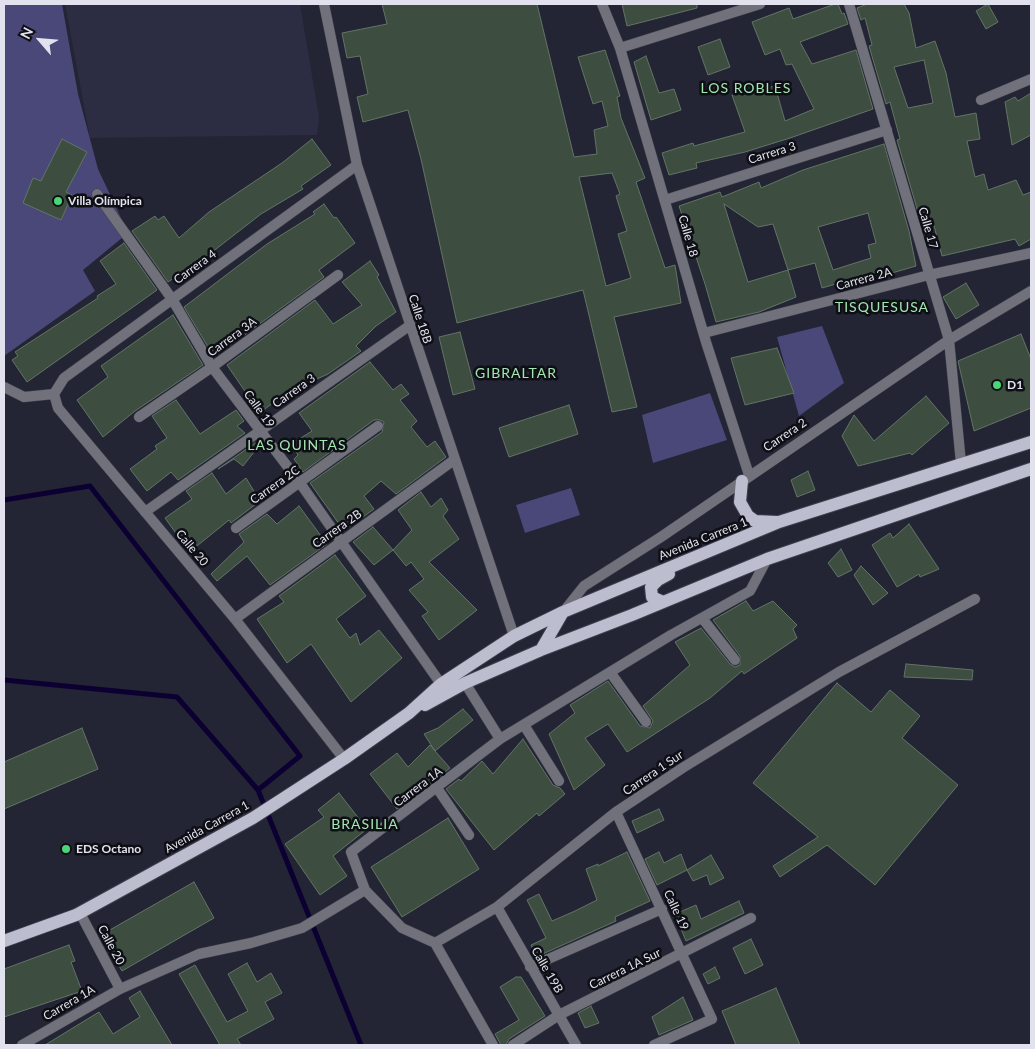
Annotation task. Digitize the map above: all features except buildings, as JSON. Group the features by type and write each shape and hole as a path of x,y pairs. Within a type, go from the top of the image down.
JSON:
{"main road":[{"name":"Avenida Carrera 1","path":"4,941 80,913 253,818 344,759 409,713 441,684 514,636 563,612 707,554 780,522 1031,442"},
{"name":"Avenida Carrera 1","path":"409,713 465,684 541,650 767,559 1031,469"},
{"path":"746,478 740,502 748,516 755,521 780,522"},
{"path":"663,602 652,597 651,587 658,580 707,554"},
{"path":"541,650 563,612"}],"street":[{"name":"Calle 18B","path":"324,4 357,165 409,326 514,636"},
{"name":"Calle 18","path":"602,4 620,48 746,478"},
{"path":"620,48 760,4"},
{"name":"Calle 17","path":"849,4 949,340 961,463"},
{"path":"981,100 1031,79"},
{"name":"Carrera 3","path":"665,200 887,130"},
{"name":"Carrera 4","path":"54,394 64,378 357,165"},
{"name":"Calle 19","path":"97,194 172,299 212,367 300,483 441,684"},
{"name":"Carrera 2A","path":"704,333 928,274 1031,252"},
{"name":"Carrera 3A","path":"139,417 212,367 338,275"},
{"name":"Carrera 2","path":"563,612 584,586 661,537 949,340 1031,291"},
{"name":"Carrera 3","path":"145,512 409,326"},
{"path":"4,387 24,397 54,394"},
{"name":"Calle 20","path":"54,394 58,408 235,619 344,759"},
{"name":"Carrera 2C","path":"236,528 378,426"},
{"name":"Carrera 2B","path":"235,619 454,460"},
{"name":"Carrera 1A","path":"22,1045 120,989 199,954 251,944 302,928 365,890 352,852 500,739 610,672 750,591 767,559"},
{"name":"Carrera 1 Sur","path":"435,943 497,907 616,812 684,767 840,672 975,599"},
{"path":"702,618 736,660"},
{"path":"610,672 646,722"},
{"path":"465,684 500,739"},
{"path":"524,725 559,781"},
{"path":"437,788 469,835"},
{"name":"Calle 19","path":"616,812 712,1019 654,1045"},
{"path":"365,890 402,928 435,943 493,1045"},
{"name":"Calle 19B","path":"497,907 576,1045"},
{"path":"530,967 662,909"},
{"name":"Calle 20","path":"80,913 120,989"},
{"name":"Carrera 1A Sur","path":"513,1045 559,1015 751,918"}],"shaded area":[{"name":"Villa Olímpica","path":"4,4 62,4 78,94 98,169 128,233 83,270 95,291 4,356"},
{"path":"65,4 300,4 319,117 317,135 90,138"},
{"path":"822,326 844,383 799,416 777,337"},
{"path":"710,393 727,440 653,463 642,415"},
{"path":"571,488 580,515 525,533 516,505"}],"waterway":[{"path":"4,500 90,486 300,756 258,790 361,1045"},
{"path":"4,680 177,697 258,790"}],"place":[{"name":"Villa Olímpica","path":"58,201"},
{"name":"D1","path":"997,385"},
{"name":"EDS Octano","path":"66,849"}],"district":[{"name":"LOS ROBLES","path":"746,88"},
{"name":"TISQUESUSA","path":"882,307"},
{"name":"GIBRALTAR","path":"516,373"},
{"name":"LAS QUINTAS","path":"297,445"},
{"name":"BRASILIA","path":"365,824"}]}
